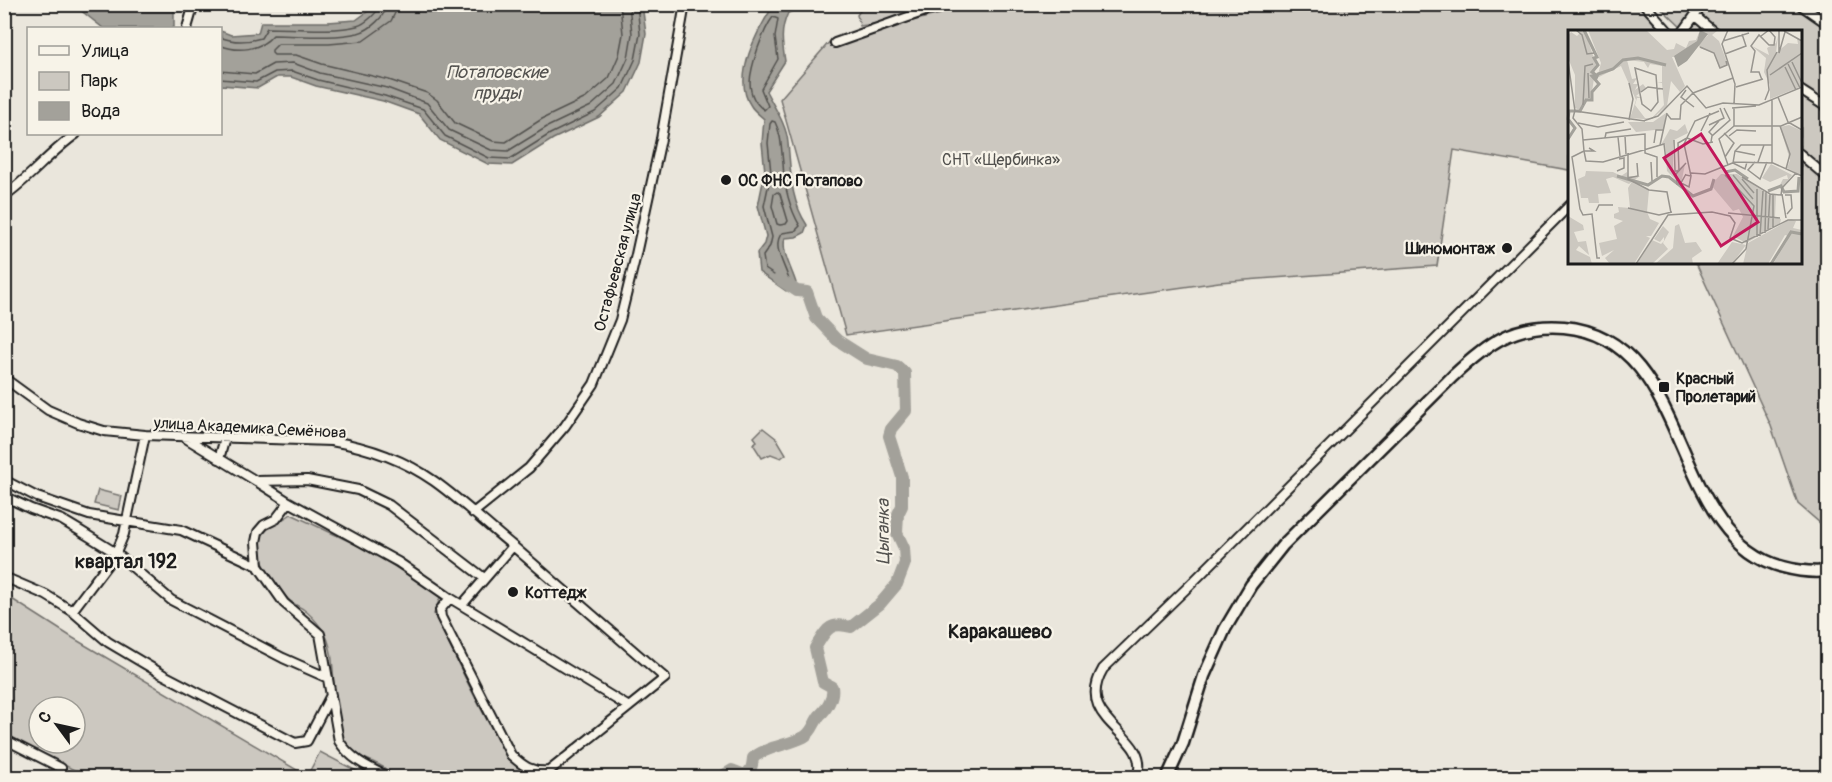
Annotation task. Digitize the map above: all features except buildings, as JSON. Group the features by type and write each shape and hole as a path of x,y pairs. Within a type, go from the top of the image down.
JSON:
{"main road":[{"path":"1167,777 1183,742 1212,657 1225,629 1251,585 1283,545 1453,376 1476,355 1499,339 1522,329 1548,326 1574,328 1602,338 1624,352 1643,371 1658,396 1711,506 1733,537 1750,553 1772,564 1798,571 1827,571"}],"street":[{"path":"187,27 194,4"},
{"name":"Остафьевская улица","path":"473,513 529,468 565,426 594,384 620,320 635,259 661,139 685,4"},
{"path":"835,43 945,4"},
{"path":"1644,4 1667,30"},
{"path":"1684,30 1702,4"},
{"path":"1799,4 1827,24"},
{"path":"1695,16 1712,30"},
{"path":"1802,91 1827,108"},
{"path":"4,196 19,186 42,161 74,135"},
{"path":"1802,156 1827,178"},
{"path":"1137,777 1140,767 1135,748 1106,719 1094,697 1096,681 1103,669 1190,585 1568,206"},
{"name":"улица Академика Семёнова","path":"4,378 48,410 104,431 145,435 331,441 357,446 397,460 434,481 513,546 665,678 629,707"},
{"path":"72,611 116,553 127,522 145,435"},
{"path":"183,436 289,502 398,562 450,598 629,707 550,774 531,770 522,765 512,754 441,617 440,610 450,598"},
{"path":"219,459 225,438"},
{"path":"4,480 36,497 66,508 127,522 181,530 258,566"},
{"path":"256,481 307,480 358,490 389,505 484,578"},
{"path":"4,496 62,520 116,553 171,600 283,658 328,678"},
{"path":"289,502 276,519 264,525 258,532 255,542 258,566 284,603 320,634 339,741 346,752 364,765 390,777"},
{"path":"462,605 513,546"},
{"path":"4,577 46,595 72,611 108,642 162,674 295,742 307,741 330,695"},
{"path":"4,739 62,768"}],"green space":[{"name":"СНТ «Щербинка»","path":"996,4 1637,4 1660,30 1568,30 1568,170 1454,150 1437,266 1219,282 846,335 780,99 831,40 941,14 860,26 857,15 864,5 957,5 947,12"},
{"path":"1658,5 1827,5 1827,172 1802,150 1802,30 1684,30"},
{"path":"1802,157 1827,180 1827,529 1798,504 1771,426 1696,264 1802,264"},
{"path":"763,428 777,439 786,454 781,458 771,454 762,458 753,444 757,441 754,437"},
{"path":"98,490 122,496 119,510 94,504"},
{"path":"291,514 368,550 441,595 434,614 475,698 501,744 513,761 523,770 549,777 396,777 383,767 349,749 340,732 337,717 328,640 313,618 279,588 269,575 260,554 260,541 265,530"},
{"path":"4,594 73,638 307,776 320,752 368,777 88,777 45,755 87,755 87,695 27,695 27,746 5,735"}],"water":[{"name":"Потаповские пруды","path":"378,4 642,4 646,34 641,62 627,92 599,117 553,139 512,165 488,164 440,140 419,114 383,101 316,86 291,77 277,77 258,88 222,85 222,31 231,35 258,33 261,22 356,20"},
{"path":"74,5 174,5 174,27 102,27"},
{"path":"774,5 806,5 788,13 782,37 785,61 766,91 780,116 787,136 794,196 807,225 804,233 796,237 785,238 786,255 796,283 793,288 786,291 759,272 757,253 764,244 766,236 758,206 765,172 762,143 764,119 751,106 744,81 745,68 754,40"}],"waterway":[{"name":"Цыганка","path":"719,778 732,770 745,775 751,768 753,758 758,754 798,740 809,732 827,706 832,691 832,687 823,682 815,648 828,629 837,625 851,627 880,604 897,584 905,563 904,548 897,533 898,514 902,506 902,477 889,436 891,429 906,411 905,373 897,366 867,359 837,340 816,318 807,292 797,291 779,279"}],"place":[{"name":"ОС ФНС Потапово","path":"726,180"},
{"name":"Шиномонтаж","path":"1507,248"},
{"name":"Красный Пролетарий","path":"1664,387"},
{"name":"Коттедж","path":"513,592"}],"district":[{"name":"квартал 192","path":"126,561"},
{"name":"Каракашево","path":"1000,631"}]}
